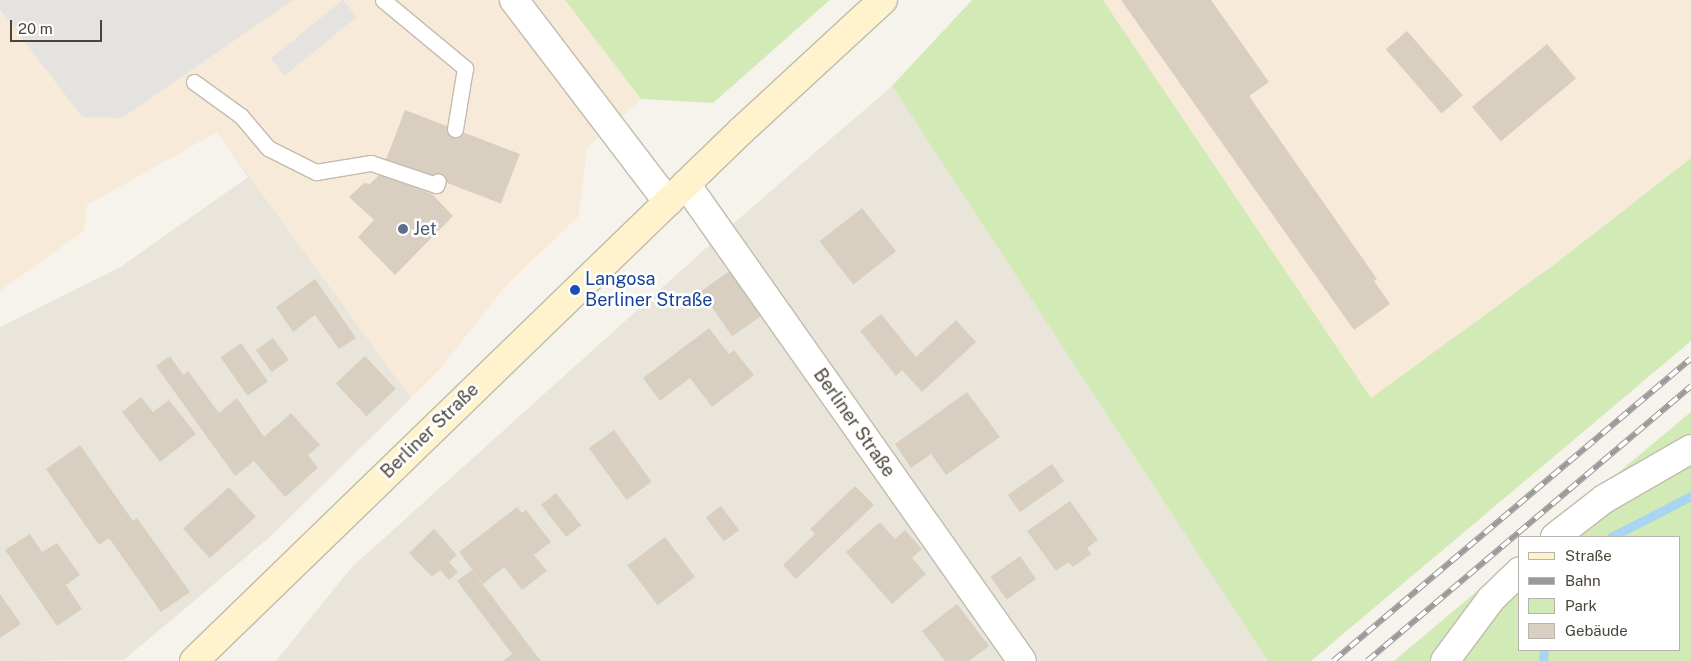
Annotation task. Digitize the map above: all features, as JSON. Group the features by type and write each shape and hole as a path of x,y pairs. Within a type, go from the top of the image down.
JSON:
{"main road":[{"name":"Berliner Straße","path":"194,661 677,193 883,0"}],"street":[{"name":"Berliner Straße","path":"514,0 677,193 1022,661"},
{"path":"1555,536 1604,499 1666,460 1691,449"},
{"path":"1445,661 1491,600 1518,573"}],"lane":[{"path":"384,0 465,68 455,129"},
{"path":"194,82 241,116 268,148 316,172 371,164 436,185 438,181"}],"shaded area":[{"path":"0,0 565,0 641,99 587,148 579,216 507,284 439,370 411,398 217,132 87,205 84,231 0,291"},
{"path":"0,0 293,0 122,118 82,117 0,9"},
{"path":"343,0 357,17 285,76 271,59"},
{"path":"1103,0 1691,0 1691,158 1555,264 1371,398"},
{"path":"892,86 1268,661 276,661 351,568 735,222"},
{"path":"217,132 411,398 272,535 124,660 0,661 0,327 119,268 248,177"}],"green space":[{"path":"565,0 830,0 713,103 641,99"},
{"path":"972,0 1103,0 1371,398 1555,264 1691,158 1691,341 1311,661 1268,661 892,86"},
{"path":"1691,412 1691,661 1394,661 1518,557 1518,651 1681,651 1681,536 1542,536"}],"building":[{"path":"1121,0 1211,0 1269,82 1249,96 1377,279 1374,281 1390,304 1354,330"},
{"path":"1407,31 1463,95 1442,114 1386,49"},
{"path":"1547,44 1576,78 1501,141 1472,107"},
{"path":"405,110 520,154 501,204 386,159"},
{"name":"Jet","path":"380,174 432,194 453,216 395,275 358,237 374,220 349,197 364,183 370,184"},
{"path":"862,208 896,251 853,285 819,241"},
{"path":"731,270 763,315 732,336 701,291"},
{"path":"315,279 356,338 339,349 315,315 293,332 276,307"},
{"path":"881,314 916,357 956,320 976,342 922,392 902,370 896,376 860,331"},
{"path":"709,328 729,354 734,350 754,375 712,407 690,378 660,401 643,378"},
{"path":"273,338 289,360 272,372 256,350"},
{"path":"241,343 268,382 247,396 221,357"},
{"path":"170,356 183,375 188,371 219,413 237,398 264,437 291,413 320,445 308,455 318,468 285,497 254,461 235,476 156,366"},
{"path":"365,356 396,389 366,416 336,383"},
{"path":"967,392 1000,437 946,475 931,454 911,468 895,444"},
{"path":"141,397 153,412 169,400 196,434 160,462 122,412"},
{"path":"614,430 652,482 627,500 589,448"},
{"path":"80,445 133,521 137,518 190,592 161,612 109,538 99,545 46,469"},
{"path":"1052,464 1064,481 1020,512 1008,495"},
{"path":"855,486 874,505 796,579 783,565 815,534 810,529"},
{"path":"229,487 256,517 210,558 183,528"},
{"path":"556,493 581,525 566,537 541,505"},
{"path":"1070,501 1098,540 1087,548 1091,554 1073,567 1069,562 1056,571 1027,531"},
{"path":"721,506 739,530 724,541 706,517"},
{"path":"517,507 522,513 526,510 551,542 534,555 547,571 522,590 504,567 483,584 459,552"},
{"path":"880,522 895,539 905,530 922,549 912,558 926,574 892,604 846,552"},
{"path":"434,529 457,555 449,562 458,572 449,580 440,570 432,577 409,553"},
{"path":"30,534 42,552 57,543 80,575 66,585 82,609 57,626 5,550"},
{"path":"665,537 695,577 658,605 627,565"},
{"path":"1020,556 1036,579 1007,600 991,577"},
{"path":"472,570 541,661 503,661 512,654 457,581"},
{"path":"0,594 21,624 0,638"},
{"path":"957,604 989,646 969,661 945,661 922,631"}],"waterway":[{"path":"1613,536 1691,496"},
{"path":"1543,661 1544,651"}],"railway":[{"path":"1333,661 1691,359"},
{"path":"1367,661 1691,386"}],"place":[{"name":"Jet","path":"403,229"},
{"name":"Langosa Berliner Straße","path":"575,290"}]}
